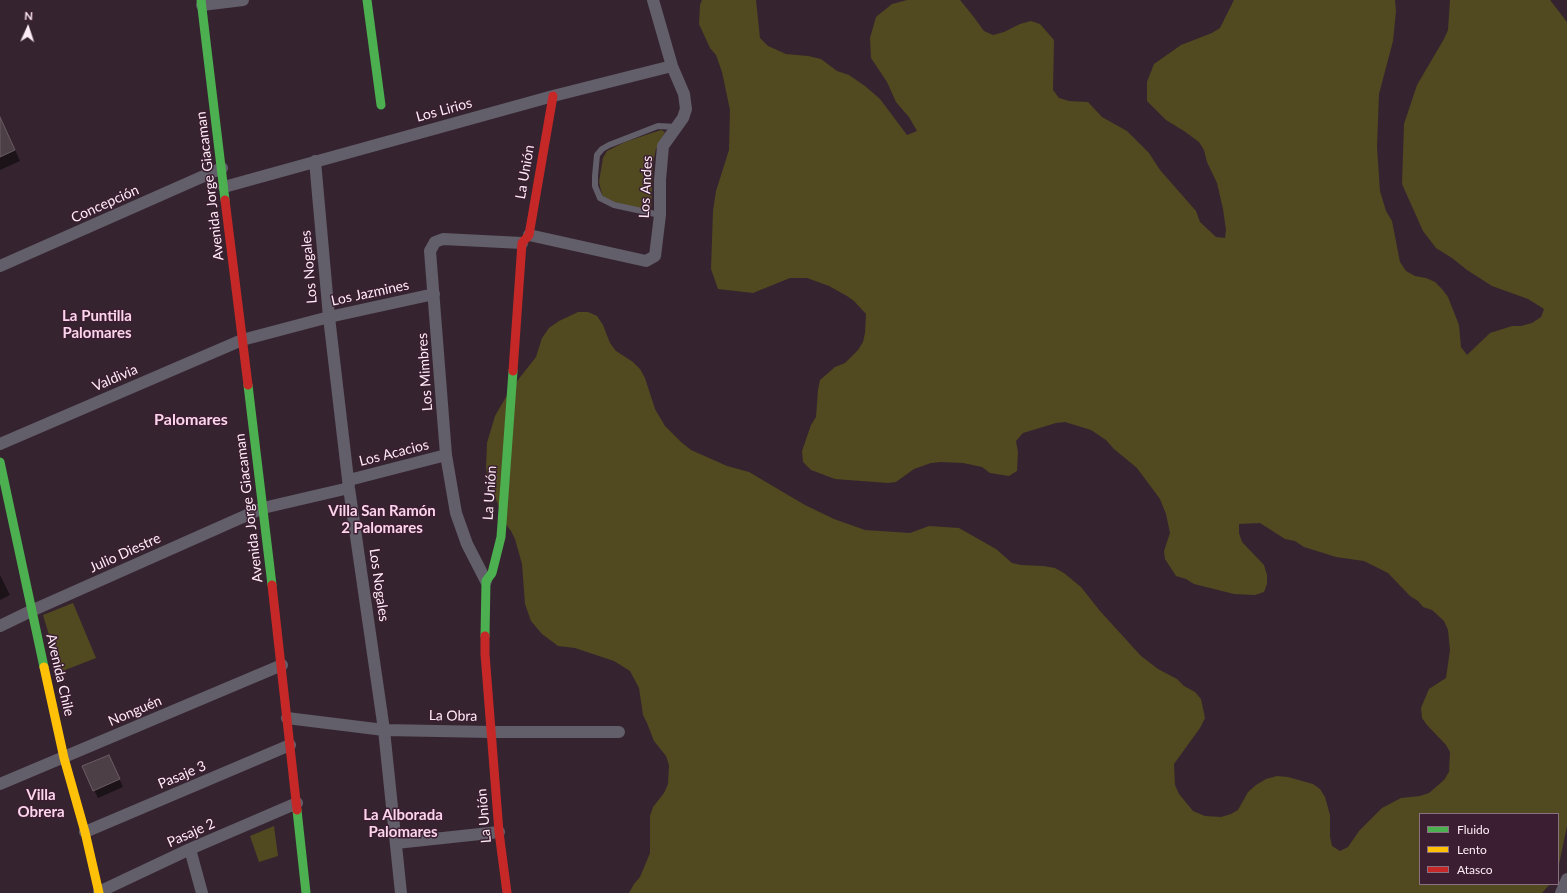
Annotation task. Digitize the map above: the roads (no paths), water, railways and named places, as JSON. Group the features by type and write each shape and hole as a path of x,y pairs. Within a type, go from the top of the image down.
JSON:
{"street":[{"path":"202,2 243,0"},
{"path":"367,0 381,105"},
{"name":"Los Andes","path":"526,239 646,261 655,256 660,215 660,180 663,146 684,118 686,109 684,94 672,66 653,0"},
{"name":"Avenida Jorge Giacaman","path":"202,2 282,665 306,893"},
{"name":"Los Lirios","path":"224,187 553,96 672,66"},
{"name":"La Unión","path":"507,893 499,832 485,654 486,581 492,573 501,538 526,239 553,96"},
{"name":"Los Nogales","path":"315,161 329,317 349,484 384,730 401,893"},
{"name":"Concepción","path":"0,266 222,168"},
{"name":"Los Mimbres","path":"486,581 467,544 456,513 446,455 430,251 435,242 443,240 526,239"},
{"name":"Los Jazmines","path":"242,340 329,317 434,294"},
{"name":"Valdivia","path":"0,444 242,340"},
{"name":"Los Acacios","path":"263,508 446,455"},
{"name":"Avenida Chile","path":"0,462 30,611 64,758 85,832 99,893"},
{"name":"Julio Diestre","path":"0,626 30,611 263,508"},
{"name":"Nonguén","path":"0,784 282,665"},
{"name":"La Obra","path":"287,718 384,730 619,732"},
{"name":"Pasaje 3","path":"85,832 290,745"},
{"name":"Pasaje 2","path":"99,893 190,849 297,803"},
{"path":"396,844 499,832"},
{"path":"190,849 202,893"},
{"path":"1561,893 1567,879"}],"lane":[{"path":"660,215 614,205 600,198 595,186 597,155 602,149 609,145 658,126 677,127"}],"district":[{"name":"La Puntilla Palomares","path":"97,324"},
{"name":"Palomares","path":"191,420"},
{"name":"Villa San Ramón 2 Palomares","path":"382,520"},
{"name":"Villa Obrera","path":"41,804"},
{"name":"La Alborada Palomares","path":"403,824"}]}
